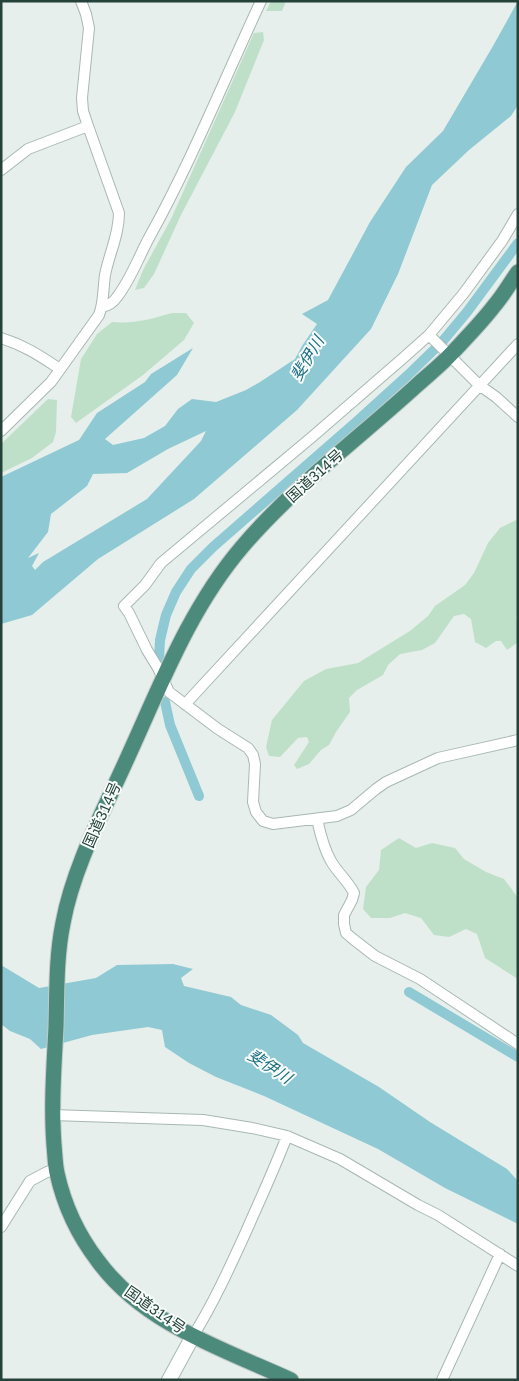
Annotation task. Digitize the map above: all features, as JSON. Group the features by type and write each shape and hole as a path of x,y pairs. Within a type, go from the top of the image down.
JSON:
{"highway":[{"name":"国道314号","path":"291,1380 192,1336 171,1325 143,1306 122,1289 99,1263 78,1231 64,1197 56,1169 52,1113 58,963 62,924 72,888 87,848 185,632 222,573 241,548 270,516 450,355 494,307 518,272"}],"main road":[{"path":"169,1380 192,1336"}],"street":[{"path":"1,432 41,393 60,370 99,315 102,308 105,277 119,225 119,213 83,111 82,98 89,28 81,1"},
{"path":"102,308 110,305 118,297 131,275 205,128 261,1"},
{"path":"1,170 28,149 88,126"},
{"path":"518,214 502,241 464,293 428,335 312,437 161,563 145,585 124,606 169,692 218,729 248,748 253,754 255,764 253,802 256,812 263,821 273,824 337,816 351,810 386,782 438,758 518,740"},
{"path":"428,335 480,385 518,417"},
{"path":"1,338 17,343 38,354 60,370"},
{"path":"186,705 518,344"},
{"path":"317,819 328,854 354,893 344,915 346,932 375,956 420,979 518,1044"},
{"path":"52,1113 202,1120 287,1136 340,1159 438,1215 518,1266"},
{"path":"192,1336 208,1311 227,1273 287,1136"},
{"path":"1,1227 30,1181 56,1169"},
{"path":"442,1380 500,1254"}],"green space":[{"path":"271,1 286,1 282,11 266,11"},
{"path":"263,32 264,40 235,112 181,215 154,274 144,288 135,290 143,270 171,219 254,33"},
{"path":"172,313 186,313 194,323 184,340 143,375 76,423 71,417 81,359 97,334 112,322 142,320"},
{"path":"48,399 57,400 56,432 53,442 32,458 1,473 1,444"},
{"path":"518,519 517,643 507,650 501,641 496,641 486,648 475,642 471,619 464,614 454,616 435,643 422,650 400,654 388,665 383,675 357,690 349,698 350,712 329,745 321,750 309,764 297,769 294,765 309,742 307,737 298,738 280,757 269,756 266,747 272,720 304,681 326,669 358,663 410,631 428,616 435,606 465,585 474,573 488,543 500,528"},
{"path":"399,838 416,848 432,843 455,848 464,859 486,872 504,879 516,895 518,901 518,979 485,958 477,934 466,929 449,937 434,935 421,918 405,913 390,918 371,918 363,909 366,887 379,870 381,850"}],"water":[{"name":"斐伊川","path":"518,1 518,105 511,116 469,150 432,185 398,274 371,329 297,410 194,499 98,559 32,615 1,624 1,477 79,440 97,413 145,382 151,374 193,348 177,375 105,439 113,445 144,438 165,426 178,409 192,399 216,402 246,390 295,359 317,324 302,314 328,300 370,222 406,167 443,131","holes":["206,431 201,441 147,499 43,562 35,570 32,566 39,553 28,558 48,532 51,514 87,486 93,474 127,473 168,449"]},
{"name":"斐伊川","path":"173,964 193,969 181,978 184,986 231,997 241,1005 271,1015 298,1035 303,1043 379,1087 430,1122 507,1169 518,1181 518,1224 445,1188 378,1149 264,1096 216,1077 189,1063 165,1047 162,1030 148,1027 92,1035 41,1049 30,1039 10,1031 1,1024 1,965 39,988 96,978 117,965"}],"waterway":[{"path":"159,659 160,640 166,615 176,592 191,569 213,547 355,423 442,342 467,312 518,243"},
{"path":"165,702 170,725 199,796"},
{"path":"409,992 518,1057"}]}
